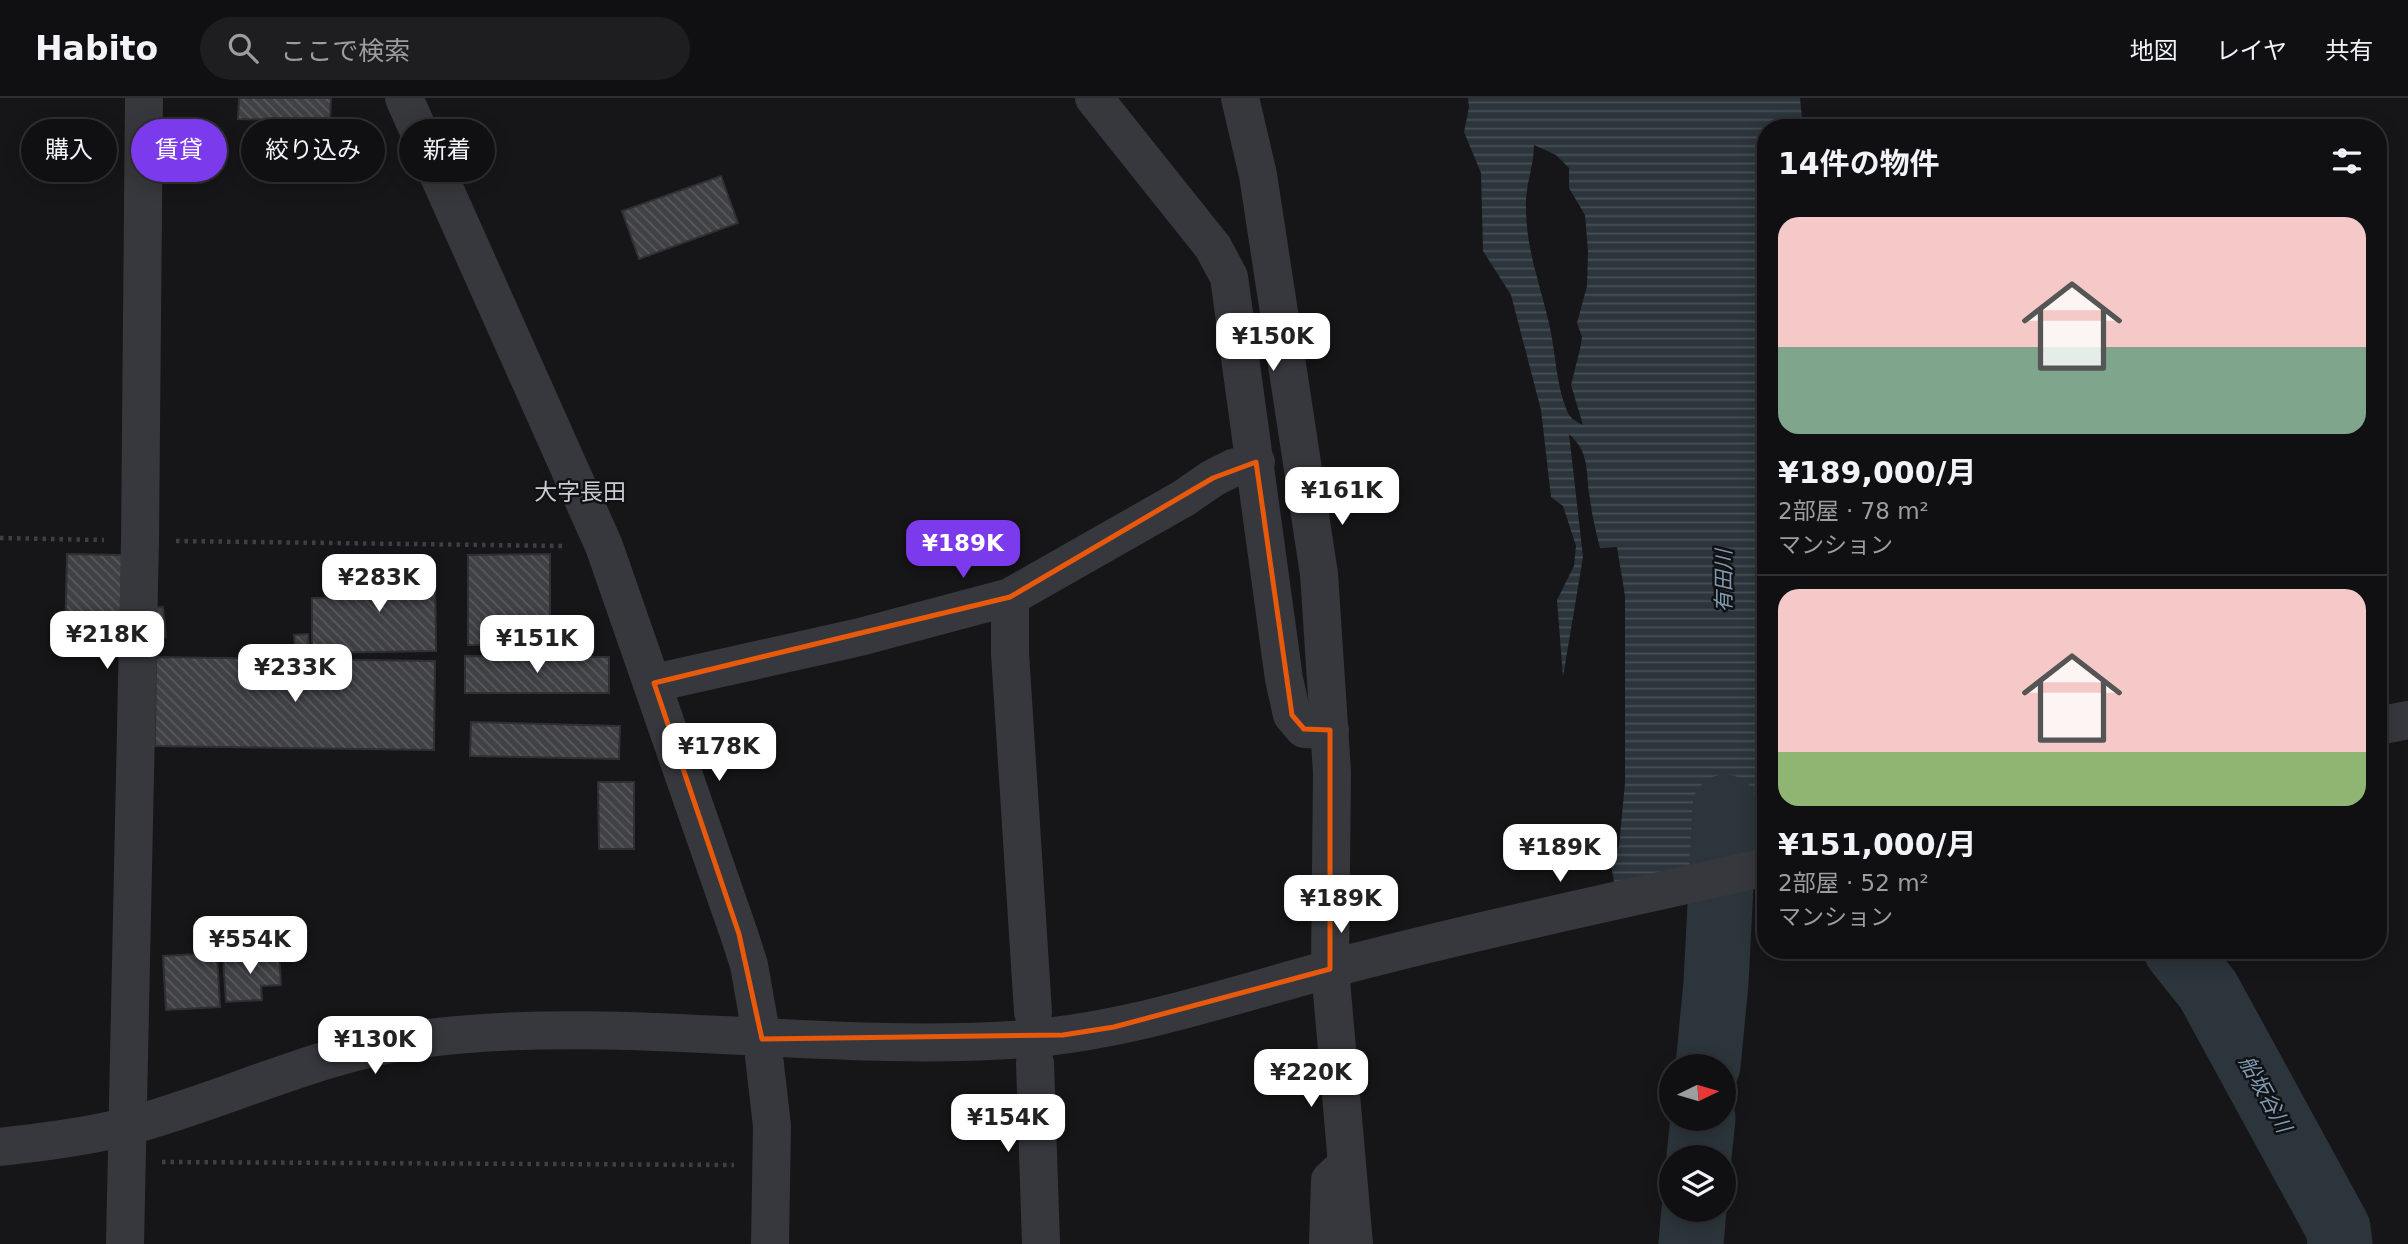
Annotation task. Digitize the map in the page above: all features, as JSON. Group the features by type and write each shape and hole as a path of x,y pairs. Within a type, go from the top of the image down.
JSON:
{"street":[{"path":"125,1244 140,540 144,98"},
{"path":"404,98 604,546 654,683 749,965 762,1039 772,1126 770,1244"},
{"path":"1094,98 1213,247 1229,277 1284,679 1292,715 1304,729 1330,730"},
{"path":"1240,98 1258,175 1319,575 1332,772 1330,969 1354,1244"},
{"path":"654,683 860,637 1010,597 1184,498 1213,478 1233,468 1256,463"},
{"path":"1010,597 1010,653 1033,1012"},
{"path":"0,1147 77,1138 127,1144 363,1048 426,1038 502,1031 892,1041 1023,1039 1114,1027 1367,959 1757,869"},
{"path":"1035,1063 1041,1244"},
{"path":"1328,1244 1330,1180 1346,1165"}],"path":[{"path":"0,538 604,546"},
{"path":"127,1144 771,1166"}],"highlighted area":[{"path":"1256,462 1292,715 1304,729 1330,730 1330,969 1114,1027 1063,1035 762,1039 739,934 654,683 1010,597 1213,478"}],"water":[{"path":"1468,98 1800,98 1802,119 1757,119 1757,871 1618,903 1610,860 1619,846 1625,783 1625,596 1617,547 1600,548 1584,456 1569,434 1583,557 1563,677 1557,600 1574,566 1576,546 1563,506 1551,497 1541,410 1511,295 1483,251 1481,173 1464,132","holes":["1534,145 1556,155 1569,168 1569,188 1585,215 1588,251 1587,286 1577,323 1582,337 1571,385 1583,425 1570,416 1563,401 1550,328 1531,254 1527,223 1526,199"]}],"building":[{"path":"239,98 331,98 330,119 238,119"},
{"path":"721,176 738,223 639,259 622,211"},
{"path":"67,554 124,555 122,643 65,642"},
{"path":"550,554 550,645 468,645 468,555"},
{"path":"435,568 436,651 312,653 312,598 355,597 354,570"},
{"path":"163,607 166,637 148,639 146,608"},
{"path":"308,634 309,648 295,648 294,635"},
{"path":"465,656 609,657 609,693 465,693"},
{"path":"156,657 435,661 434,750 155,746"},
{"path":"471,722 620,726 619,759 470,756"},
{"path":"598,782 634,782 634,849 599,849"},
{"path":"217,953 220,1007 166,1010 163,956"},
{"path":"279,953 281,985 261,986 262,1000 226,1002 223,957"}],"waterway":[{"name":"有田川","path":"1709,1054 1716,983 1725,807"},
{"name":"船坂谷川","path":"2183,959 2208,990 2338,1228 2340,1244"},
{"name":"有田川","path":"1700,1145 1702,1131"},
{"name":"有田川","path":"1691,1244 1693,1222"}],"district":[{"name":"大字長田","path":"580,492"}]}
